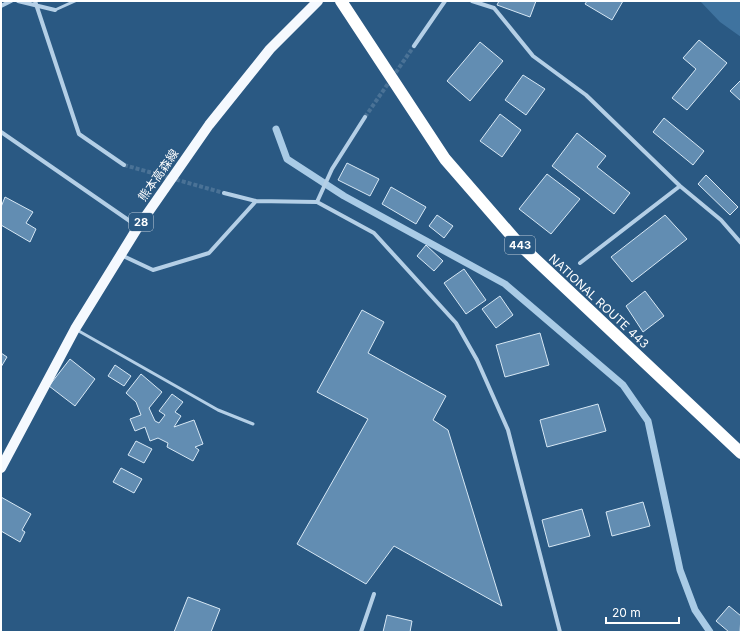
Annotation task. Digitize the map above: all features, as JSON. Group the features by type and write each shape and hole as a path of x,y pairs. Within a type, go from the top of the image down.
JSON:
{"highway":[{"name":"NATIONAL ROUTE 443","path":"341,1 445,159 518,243 741,453"}],"main road":[{"name":"熊本高森線","path":"1,468 75,330 138,227 209,125 270,49 318,1"}],"street":[{"path":"1,6 11,1"},
{"path":"18,1 38,7 56,10"},
{"path":"35,1 78,134 124,165"},
{"path":"414,46 445,1"},
{"path":"472,1 494,8 534,56 586,95 680,186 721,220 741,243"},
{"path":"317,202 329,175 365,117"},
{"path":"1,132 138,227"},
{"path":"580,263 680,186"},
{"path":"224,193 256,201 317,202 374,233 456,322 477,360 508,430 560,632"},
{"path":"120,255 153,270 209,253 256,201"},
{"path":"361,632 374,594"}],"lane":[{"path":"56,10 76,1"},
{"path":"75,330 218,410 252,424"}],"shaded area":[{"path":"700,1 741,1 741,37 720,22"}],"building":[{"path":"499,1 536,1 530,17 497,5"},
{"path":"587,1 623,1 612,20 585,4"},
{"path":"699,40 727,63 687,110 672,98 696,69 683,58"},
{"path":"480,42 503,61 470,101 447,81"},
{"path":"523,75 545,89 526,115 505,100"},
{"path":"741,80 741,101 730,91"},
{"path":"500,114 521,130 502,157 480,141"},
{"path":"664,118 704,151 693,165 653,132"},
{"path":"577,133 606,156 597,167 630,193 614,214 552,166"},
{"path":"347,163 379,179 370,196 338,180"},
{"path":"547,174 580,199 551,234 519,209"},
{"path":"706,175 738,207 730,215 698,184"},
{"path":"391,187 426,207 416,224 382,204"},
{"path":"5,197 33,212 26,223 36,229 30,242 1,225 1,207"},
{"path":"437,215 453,226 444,238 429,226"},
{"path":"665,215 687,239 632,282 611,257"},
{"path":"426,245 443,261 434,271 417,256"},
{"path":"464,269 486,300 466,314 444,283"},
{"path":"645,291 664,316 643,332 626,306"},
{"path":"500,296 513,315 496,328 482,309"},
{"path":"362,310 384,322 368,353 446,396 433,420 448,430 502,606 394,546 366,584 297,544 368,419 317,392"},
{"path":"540,333 549,365 505,377 496,345"},
{"path":"1,353 7,357 1,367"},
{"path":"70,359 95,379 75,406 49,386"},
{"path":"115,365 131,376 124,386 108,376"},
{"path":"141,374 162,392 149,408 155,421 159,423 165,415 159,411 172,394 183,402 175,412 181,416 174,427 194,420 203,444 195,447 199,450 193,461 167,447 168,443 158,438 150,441 145,427 135,431 130,419 141,415 136,402 126,393"},
{"path":"598,404 606,431 547,447 540,420"},
{"path":"136,441 152,449 144,463 128,455"},
{"path":"121,468 142,479 134,493 113,482"},
{"path":"1,497 31,514 22,530 25,532 20,542 1,531"},
{"path":"643,502 650,526 612,536 606,512"},
{"path":"582,509 590,536 549,547 542,520"},
{"path":"188,597 220,609 211,632 174,632"},
{"path":"729,606 741,616 740,632 729,632 716,621"},
{"path":"387,615 412,621 410,632 383,632"}],"waterway":[{"path":"276,129 287,159 344,196 505,284 623,385 648,421 680,570 695,610 710,632"}],"tunnel":[{"path":"365,117 414,46"},
{"path":"124,165 224,193"}]}
